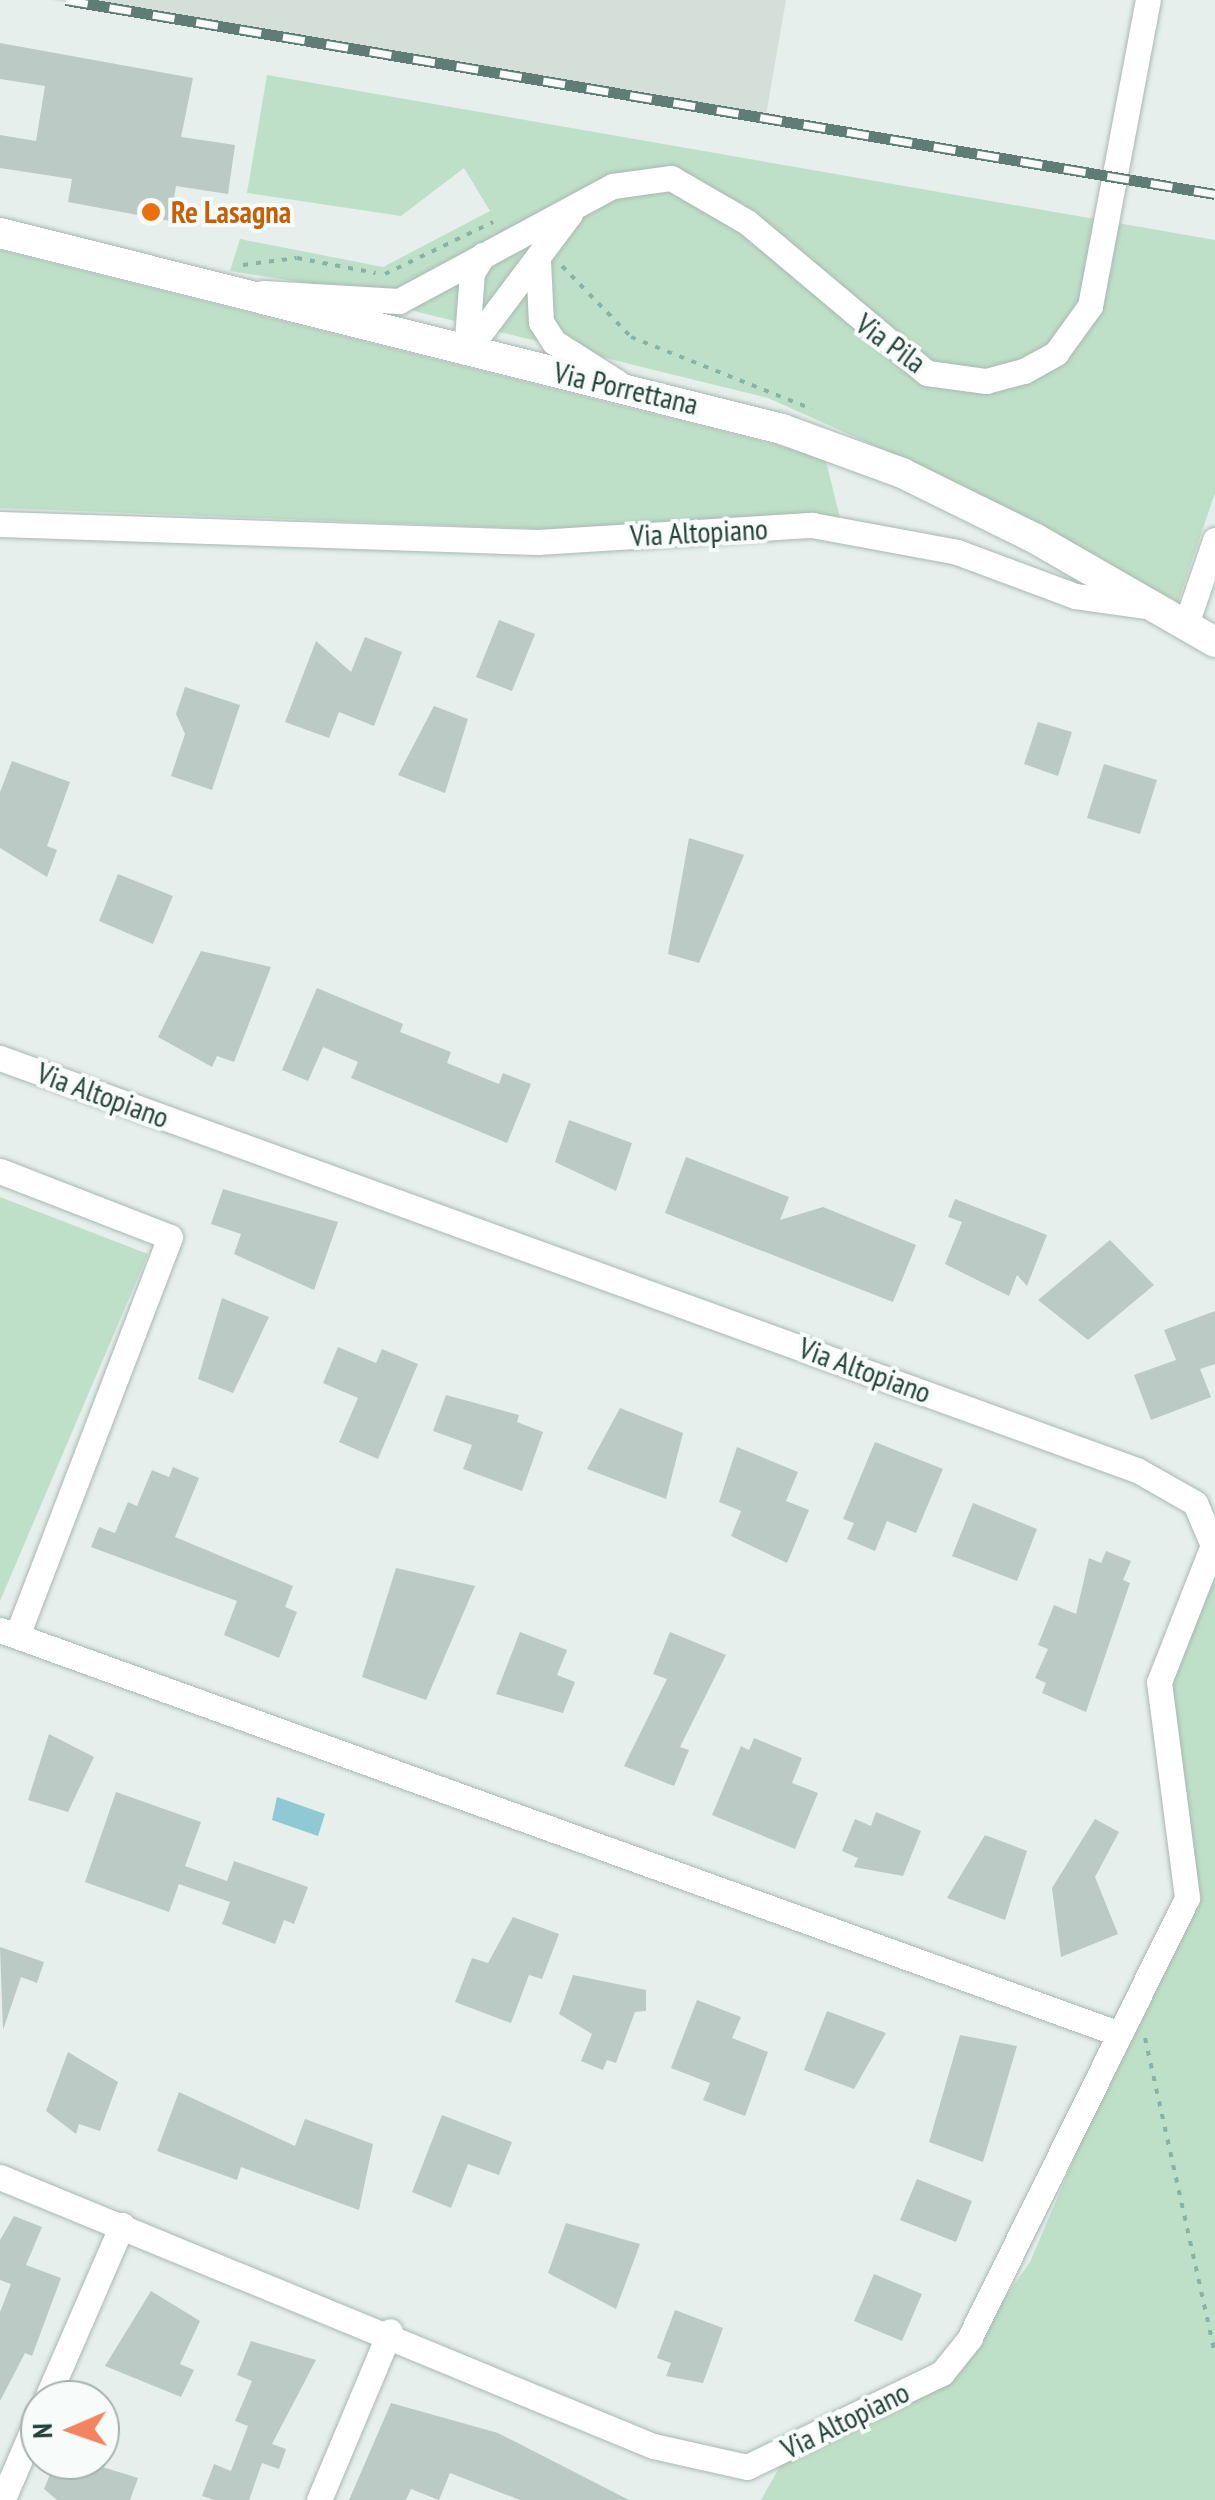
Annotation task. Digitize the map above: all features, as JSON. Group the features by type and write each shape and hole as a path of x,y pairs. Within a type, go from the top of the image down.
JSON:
{"main road":[{"name":"Via Porrettana","path":"0,233 243,280 466,352 630,389 902,473 1215,642"}],"street":[{"name":"Via Pila","path":"243,280 399,301 613,186 671,178 747,222 927,372 986,381 1024,371 1056,353 1090,306 1148,0"},
{"path":"466,352 580,203"},
{"path":"466,352 472,273 485,252"},
{"path":"539,256 534,289 554,342 630,389"},
{"name":"Via Altopiano","path":"0,524 538,542 862,530 957,552 1074,596 1146,606"},
{"path":"1185,626 1215,540"},
{"name":"Via Altopiano","path":"0,1058 1100,1456 1194,1503 1212,1545 1160,1682 1188,1898 1114,2032 970,2338 942,2374 747,2467 652,2446 390,2331 0,2177"},
{"path":"0,1171 170,1237 9,1633 1114,2032"},
{"path":"55,2380 122,2226"},
{"path":"318,2500 390,2331"},
{"path":"4,2496 20,2459"}],"path":[{"path":"243,280 297,258 384,274 489,222 506,224"},
{"path":"1135,1994 1215,2353"}],"shaded area":[{"path":"52,0 786,0 766,115"}],"green space":[{"path":"267,75 1215,240 1215,493 1178,602 933,472 768,398 418,312 377,294 230,271 240,239 383,267 490,211 464,168 401,216 247,193"},
{"path":"0,250 825,457 840,518 671,534 0,508"},
{"path":"0,1197 148,1254 0,1601"},
{"path":"1215,1568 1215,2500 761,2500 783,2461 951,2375 1030,2262 1192,1881 1163,1703"}],"water":[{"path":"277,1797 325,1814 318,1836 272,1820"}],"building":[{"path":"0,43 193,78 181,137 235,145 228,194 176,186 170,221 68,202 72,179 0,168 0,135 36,141 45,86 0,79"},
{"path":"499,620 535,634 512,691 476,677"},
{"path":"365,637 402,652 374,726 339,712 329,738 285,722 316,641 351,672"},
{"path":"185,687 240,705 212,790 171,776 185,734 176,714"},
{"path":"434,706 468,719 445,793 398,775"},
{"path":"1038,722 1072,732 1058,776 1024,764"},
{"path":"12,761 70,782 47,846 57,850 47,877 0,848 0,792"},
{"path":"1104,764 1157,780 1140,834 1087,818"},
{"path":"689,838 744,855 699,963 668,954"},
{"path":"118,874 173,896 153,944 99,921"},
{"path":"201,951 271,967 234,1062 217,1056 212,1067 158,1037"},
{"path":"317,988 403,1024 400,1032 451,1052 447,1063 499,1084 503,1073 531,1084 507,1143 351,1078 358,1062 323,1047 308,1081 282,1070"},
{"path":"569,1120 632,1143 616,1191 555,1162"},
{"path":"686,1157 789,1197 780,1220 823,1207 916,1245 893,1302 665,1213"},
{"path":"223,1189 338,1222 314,1290 234,1254 241,1234 211,1224"},
{"path":"955,1199 1047,1235 1027,1286 1017,1275 1009,1296 945,1264 962,1222 948,1217"},
{"path":"1110,1240 1154,1285 1088,1340 1038,1300"},
{"path":"222,1298 269,1317 233,1393 198,1379"},
{"path":"1215,1311 1215,1364 1200,1369 1211,1397 1151,1420 1134,1375 1176,1360 1164,1330"},
{"path":"338,1347 376,1363 382,1349 418,1364 378,1459 339,1442 358,1398 323,1383"},
{"path":"446,1395 519,1415 517,1422 543,1432 522,1491 463,1469 472,1445 433,1431"},
{"path":"620,1408 683,1433 666,1499 587,1469"},
{"path":"875,1442 943,1469 916,1533 887,1521 875,1551 847,1539 854,1523 843,1519"},
{"path":"737,1447 798,1472 786,1501 809,1510 787,1563 731,1536 741,1511 719,1502"},
{"path":"173,1467 199,1478 175,1537 293,1586 285,1607 297,1612 279,1658 224,1635 237,1601 91,1547 99,1527 115,1533 128,1502 137,1506 152,1470 169,1477"},
{"path":"973,1503 1037,1529 1017,1581 952,1556"},
{"path":"1106,1551 1131,1561 1123,1580 1130,1583 1086,1712 1042,1693 1046,1683 1035,1678 1048,1649 1038,1645 1054,1605 1076,1614 1089,1558 1101,1563"},
{"path":"396,1568 475,1586 426,1700 362,1677"},
{"path":"520,1632 567,1650 557,1675 575,1682 563,1713 496,1694"},
{"path":"670,1632 726,1655 680,1747 689,1750 674,1786 624,1766 667,1679 653,1674"},
{"path":"49,1734 94,1757 68,1812 28,1800"},
{"path":"754,1738 802,1758 792,1783 818,1793 795,1849 712,1815 741,1746 749,1750"},
{"path":"116,1792 201,1822 185,1866 227,1881 234,1861 308,1887 294,1924 284,1920 275,1944 222,1924 230,1902 179,1884 169,1912 85,1882"},
{"path":"876,1812 921,1831 903,1876 854,1867 858,1858 842,1851 855,1819 871,1826"},
{"path":"1095,1819 1119,1832 1095,1877 1118,1934 1061,1957 1052,1888"},
{"path":"985,1835 1027,1851 1005,1920 947,1898"},
{"path":"513,1917 559,1934 542,1979 529,1975 511,2023 455,2002 472,1958 488,1963"},
{"path":"0,1947 44,1962 37,1983 21,1977 3,2030"},
{"path":"573,1975 646,1990 646,2011 635,2012 616,2063 607,2060 603,2070 581,2061 592,2034 559,2014"},
{"path":"697,2000 741,2017 732,2038 768,2052 745,2116 703,2100 710,2083 671,2068"},
{"path":"827,2011 886,2033 854,2089 804,2070"},
{"path":"960,2035 1017,2046 983,2162 929,2142"},
{"path":"68,2052 118,2082 100,2131 79,2124 76,2134 46,2111"},
{"path":"179,2092 295,2146 305,2119 373,2144 359,2210 241,2167 237,2180 157,2151"},
{"path":"442,2115 512,2142 499,2175 468,2164 451,2208 412,2192"},
{"path":"917,2179 972,2201 956,2242 900,2220"},
{"path":"14,2216 42,2227 26,2265 61,2278 32,2356 25,2353 0,2401 0,2312 11,2284 0,2280 0,2240"},
{"path":"566,2223 640,2244 616,2309 548,2273"},
{"path":"874,2274 922,2294 902,2341 854,2321"},
{"path":"151,2291 200,2321 180,2364 194,2370 181,2397 105,2366"},
{"path":"675,2310 723,2328 703,2383 666,2376 671,2363 657,2358"},
{"path":"251,2341 316,2360 272,2444 286,2449 279,2469 262,2463 249,2500 214,2500 202,2496 214,2464 231,2471 248,2426 235,2421 252,2381 237,2375"},
{"path":"391,2403 498,2433 629,2500 520,2500 450,2473 439,2500 411,2489 406,2500 349,2500"},
{"path":"120,2472 138,2478 130,2500 57,2500 44,2489 48,2480 120,2480"}],"railway":[{"path":"66,0 1215,194"}],"place":[{"name":"Re Lasagna","path":"151,212"}]}
